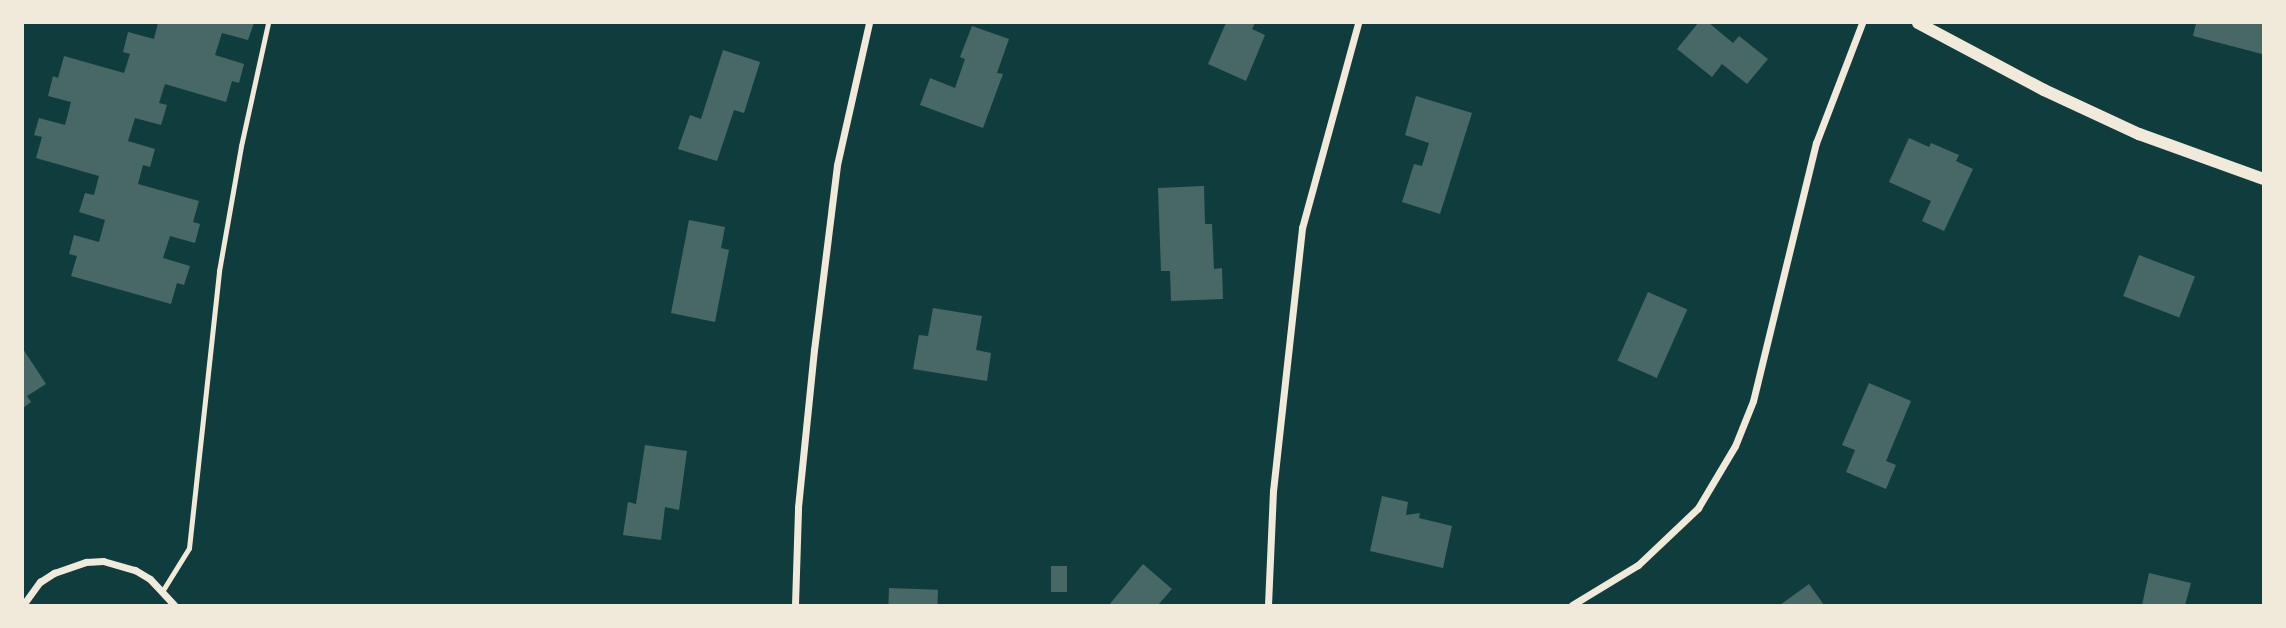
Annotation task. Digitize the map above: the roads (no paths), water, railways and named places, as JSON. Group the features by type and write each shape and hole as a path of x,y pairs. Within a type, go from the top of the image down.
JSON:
{"street":[{"path":"795,605 799,494 835,178 869,23"},
{"path":"1268,605 1274,478 1302,228 1358,23"},
{"path":"1572,605 1639,565 1698,508 1735,446 1753,401 1816,143 1862,23"},
{"path":"1918,23 2044,90 2127,128 2263,179"},
{"path":"23,605 40,582 54,573 86,562 103,561 135,569 163,590 174,605"}],"lane":[{"path":"163,590 189,548 219,271 240,146 268,23"}]}
